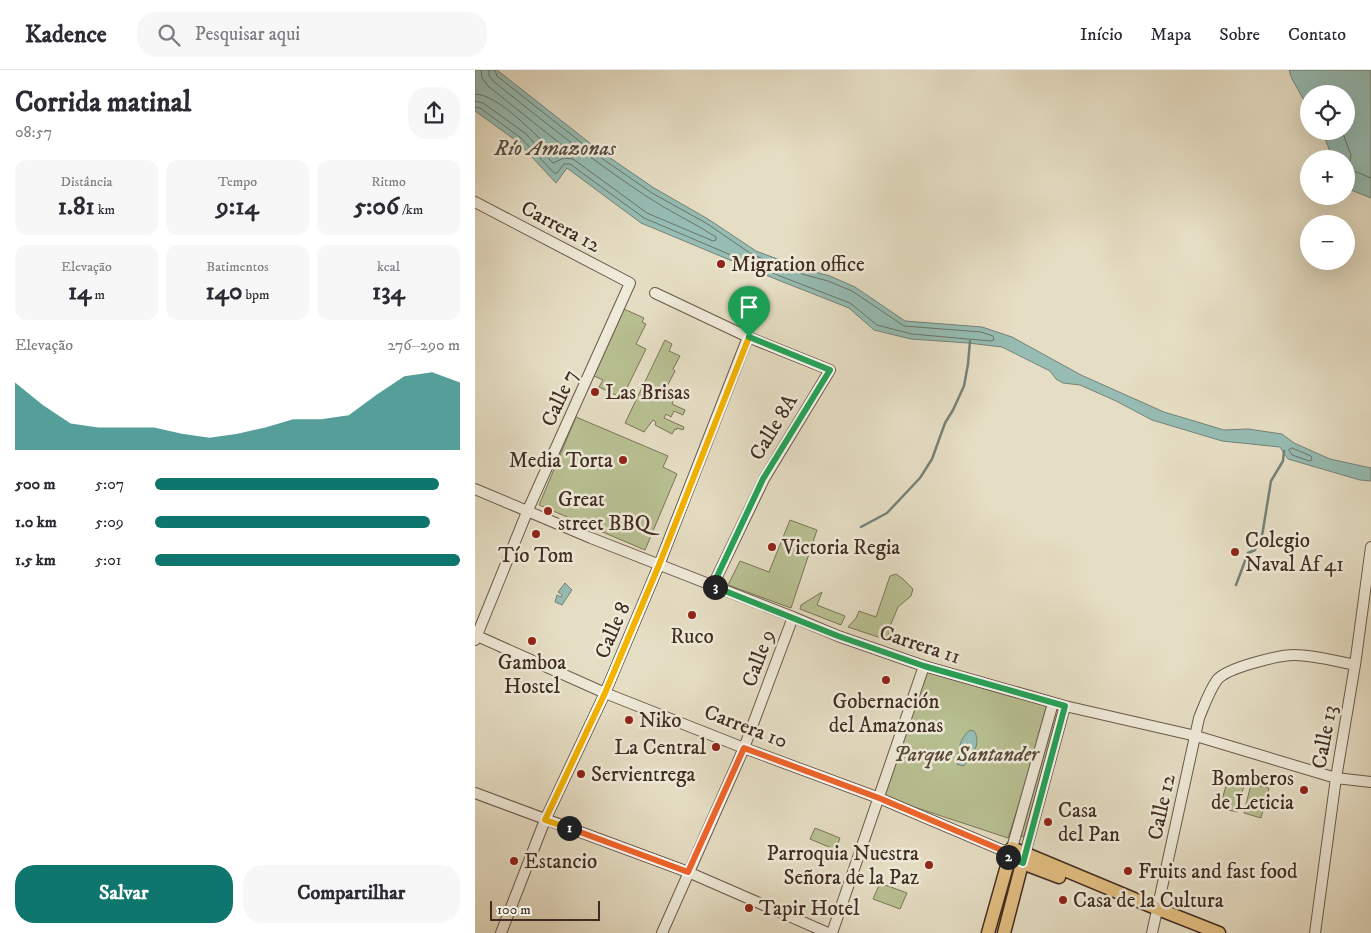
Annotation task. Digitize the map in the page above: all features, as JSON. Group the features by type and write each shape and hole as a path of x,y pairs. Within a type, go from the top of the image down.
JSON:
{"main road":[{"name":"Carrera 10","path":"1009,853 1158,912 1204,933"},
{"path":"988,933 1009,853"},
{"path":"1004,933 1024,858"},
{"name":"Carrera 10","path":"1158,912 1219,933"}],"street":[{"name":"Carrera 12","path":"475,202 630,283"},
{"name":"Calle 7","path":"476,637 527,512 630,283"},
{"path":"655,293 749,337"},
{"name":"Calle 8A","path":"711,585 714,583 763,479 830,370 749,337"},
{"name":"Calle 8","path":"501,933 545,820 605,693 659,565 749,337"},
{"name":"Carrera 11","path":"475,488 527,512 838,636 924,666 1053,703 1196,736 1336,778 1371,782"},
{"name":"Calle 13","path":"1315,933 1371,547"},
{"name":"Calle 9","path":"662,933 744,748 793,617"},
{"name":"Carrera 10","path":"476,637 605,693 744,748 879,798 1009,853"},
{"name":"Calle 12","path":"1152,933 1199,718 1218,678 1229,671 1244,666 1292,655 1310,656 1355,665"},
{"path":"475,793 688,872 830,933 924,666"},
{"path":"1009,853 1053,703"},
{"path":"1024,858 1065,706"}],"green space":[{"path":"624,309 644,318 642,322 646,324 636,344 646,349 622,398 599,387 603,380 594,376"},
{"path":"665,340 672,344 669,351 680,356 673,369 675,371 664,392 674,398 672,404 685,410 683,415 674,411 671,417 666,414 664,418 684,427 683,430 675,429 672,434 655,425 656,422 653,420 644,432 625,423"},
{"path":"576,417 668,456 663,467 677,474 645,550 539,505"},
{"path":"790,520 817,530 791,608 728,585 740,561 769,572"},
{"path":"896,574 913,589 911,596 898,607 890,626 890,641 848,627 859,611 876,617 890,576"},
{"path":"822,592 817,605 845,616 841,625 800,609 801,605"},
{"name":"Parque Santander","path":"926,670 1051,705 1008,838 884,797"},
{"path":"1055,714 1058,715 1024,836 1020,837 1019,836"},
{"path":"1228,778 1245,782 1237,812 1220,808"},
{"path":"1251,784 1269,788 1261,818 1244,813"},
{"path":"815,828 840,838 836,850 810,839"},
{"path":"880,883 907,893 900,909 873,899"}],"water":[{"name":"Río Amazonas","path":"475,70 497,70 600,151 654,188 708,219 756,251 804,269 830,276 855,287 905,321 982,327 1012,337 1081,375 1164,412 1224,430 1248,429 1282,434 1294,443 1330,459 1371,468 1371,481 1360,480 1288,459 1280,447 1222,441 1152,420 1080,385 1063,383 1056,379 1050,371 1002,347 911,339 874,330 849,308 641,223 567,168 556,183 518,142 475,111"},
{"path":"1289,70 1371,70 1371,198 1355,192 1355,150 1329,150 1326,140 1355,140 1355,85 1300,85 1300,93"},
{"path":"565,583 572,590 562,605 555,602 557,595 561,597 562,595 558,592"},
{"path":"970,730 974,731 977,740 973,755 963,766 957,764 959,750 963,737"}],"waterway":[{"path":"861,527 887,513 920,478 932,459 945,423 964,386 970,341"},
{"path":"1236,585 1248,553 1255,550 1257,539 1262,536 1271,481 1283,461 1284,451"}],"place":[{"name":"Migration office","path":"721,264"},
{"name":"Las Brisas","path":"595,392"},
{"name":"Media Torta","path":"623,460"},
{"name":"Great street BBQ","path":"548,511"},
{"name":"Tío Tom","path":"536,534"},
{"name":"Victoria Regia","path":"772,547"},
{"name":"Colegio Naval Af 41","path":"1235,552"},
{"name":"Ruco","path":"692,615"},
{"name":"Gamboa Hostel","path":"532,641"},
{"name":"Gobernación del Amazonas","path":"886,680"},
{"name":"Niko","path":"629,720"},
{"name":"La Central","path":"716,747"},
{"name":"Servientrega","path":"581,774"},
{"name":"Bomberos de Leticia","path":"1304,790"},
{"name":"Casa del Pan","path":"1048,822"},
{"name":"Estancio","path":"514,861"},
{"name":"Parroquia Nuestra Señora de la Paz","path":"929,865"},
{"name":"Fruits and fast food","path":"1128,871"},
{"name":"Casa de la Cultura","path":"1063,900"},
{"name":"Tapir Hotel","path":"749,908"}],"route":[{"path":"749,337 830,370 763,479 714,583 711,585 838,636 924,666 1065,706 1023,863 1009,858 1004,851 879,798 744,748 688,872 545,820 605,693 659,565 749,337"}]}
